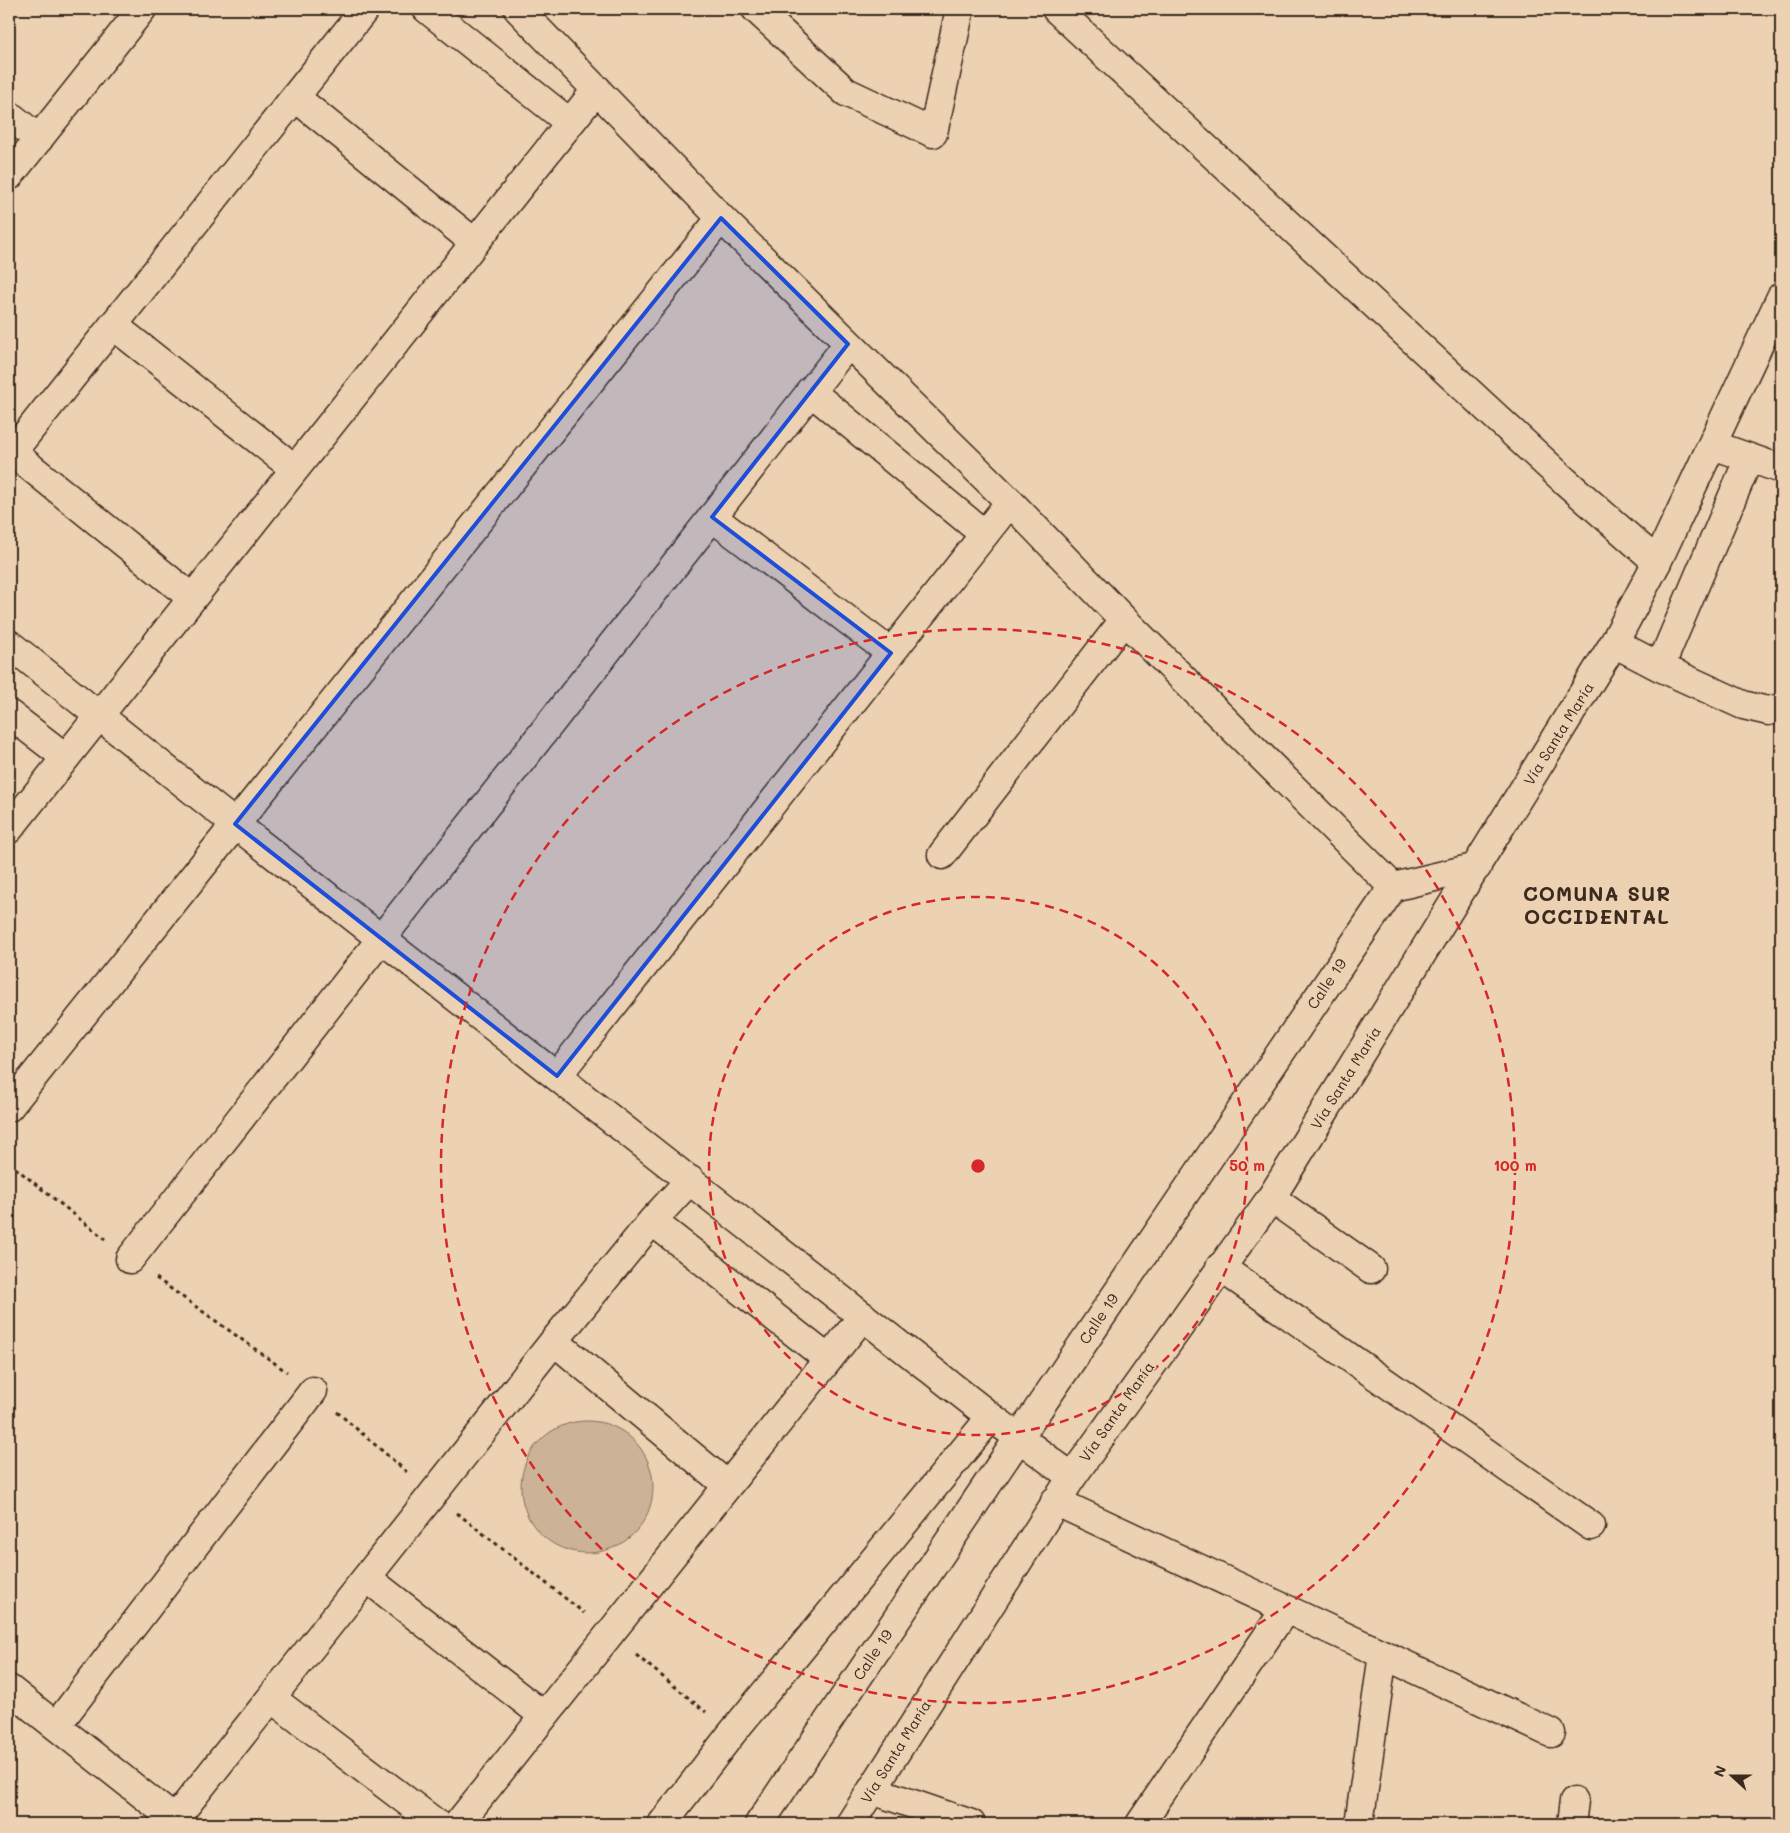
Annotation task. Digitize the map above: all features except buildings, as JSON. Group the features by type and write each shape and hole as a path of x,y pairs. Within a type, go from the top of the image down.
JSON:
{"street":[{"path":"9,176 142,9"},
{"path":"192,598 10,454 365,9"},
{"path":"427,9 570,123"},
{"path":"518,9 721,218 1010,502 1124,620 1393,887 1477,867"},
{"path":"756,9 846,92 933,133 960,9"},
{"path":"1056,9 1565,481 1657,562"},
{"path":"9,828 597,89"},
{"path":"295,97 475,243"},
{"path":"9,115 38,139"},
{"path":"9,1107 721,218"},
{"name":"Vía Santa María","path":"850,1824 1055,1501 1271,1198 1614,643 1657,562 1781,297"},
{"path":"113,325 295,469"},
{"path":"130,1259 848,344"},
{"path":"810,391 984,534"},
{"path":"1713,445 1781,469"},
{"path":"1660,667 1749,458"},
{"path":"557,1076 1010,502"},
{"path":"712,517 891,653"},
{"path":"942,855 1124,620"},
{"path":"1614,643 1660,667 1743,705 1768,711 1781,708"},
{"path":"9,644 991,1418 1072,1477"},
{"path":"9,714 65,758"},
{"name":"Calle 19","path":"759,1824 1393,887"},
{"path":"9,1689 175,1823 271,1698 554,1341 652,1221 690,1180"},
{"path":"1271,1198 1371,1270"},
{"path":"652,1221 828,1359"},
{"path":"1220,1267 1591,1526"},
{"path":"458,1824 863,1316"},
{"path":"554,1341 727,1485"},
{"path":"56,1726 313,1391"},
{"path":"662,1824 732,1733 991,1418"},
{"path":"1055,1501 1551,1733"},
{"path":"367,1578 544,1716"},
{"path":"1140,1824 1285,1610"},
{"path":"1360,1824 1383,1654"},
{"path":"271,1698 437,1824"},
{"path":"872,1790 971,1824"}],"path":[{"path":"610,1634 732,1733"}],"highlighted area":[{"path":"721,218 848,344 712,517 891,653 557,1076 235,824"}],"shaded area":[{"path":"587,1421 600,1422 612,1426 634,1440 648,1462 652,1474 652,1500 648,1512 634,1534 612,1548 600,1552 587,1553 574,1552 562,1548 540,1534 526,1512 522,1500 521,1487 522,1474 526,1462 540,1440 562,1426 574,1422"}],"district":[{"name":"COMUNA SUR OCCIDENTAL","path":"1597,906"}]}
